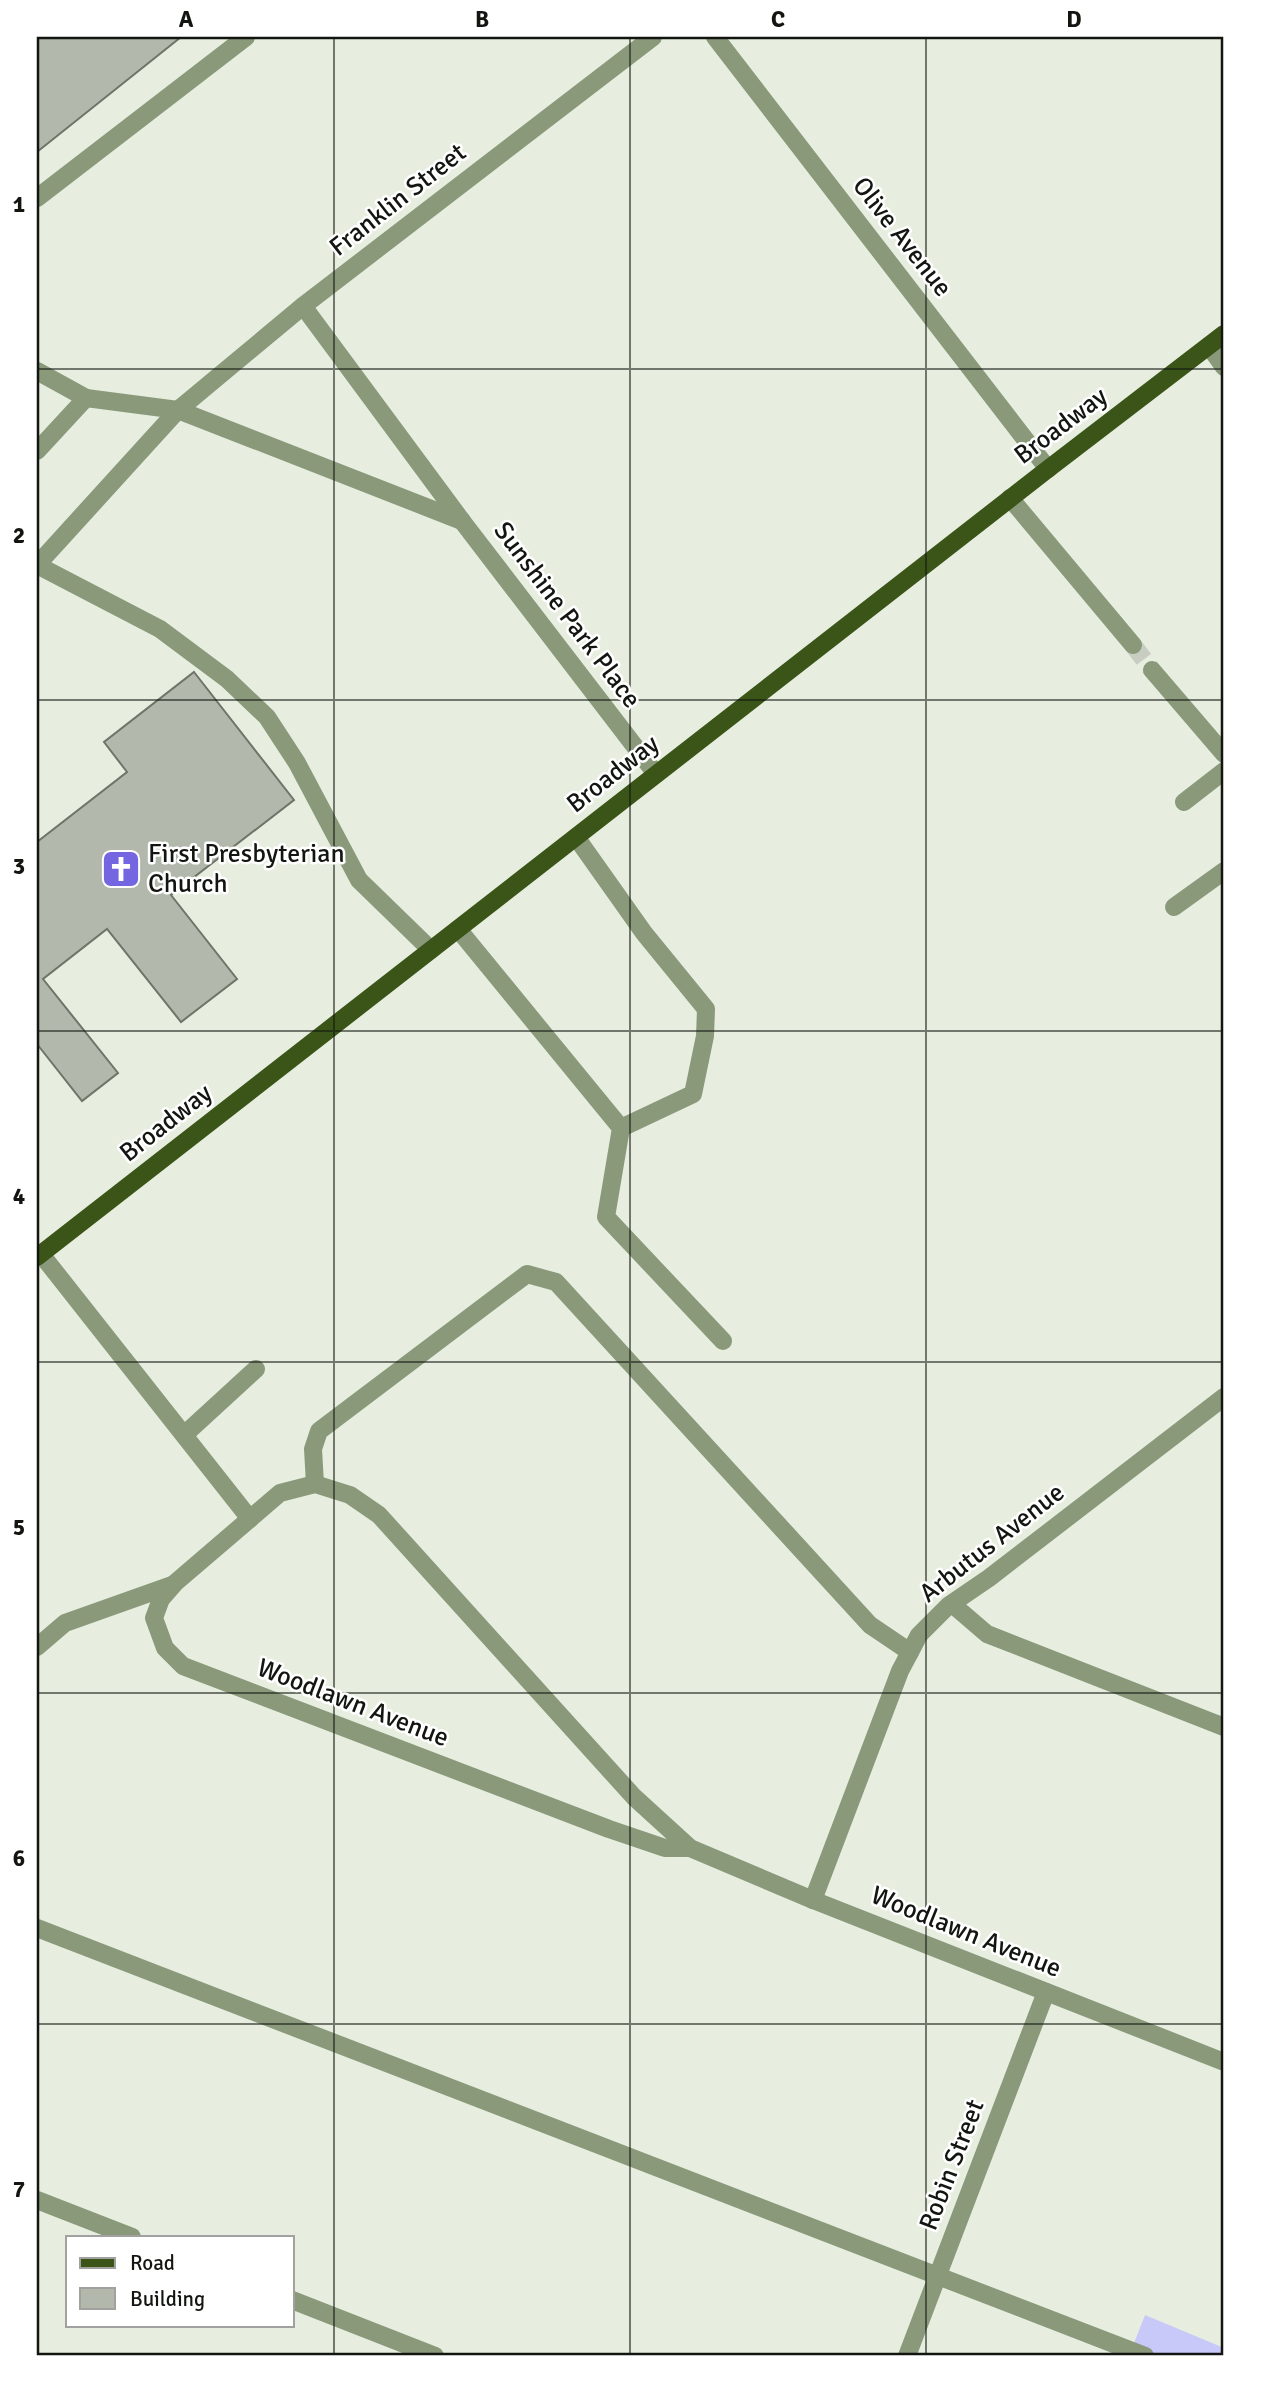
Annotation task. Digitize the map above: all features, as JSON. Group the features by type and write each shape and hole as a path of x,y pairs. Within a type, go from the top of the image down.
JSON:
{"main road":[{"name":"Broadway","path":"39,1256 1224,334"}],"street":[{"path":"37,198 246,37"},
{"name":"Franklin Street","path":"431,950 359,880 297,763 267,718 227,679 160,629 37,565 178,410 303,306 653,37"},
{"name":"Olive Avenue","path":"715,37 1048,469"},
{"name":"Sunshine Park Place","path":"303,306 656,774"},
{"path":"1209,346 1224,367"},
{"path":"37,371 86,398 37,452"},
{"name":"Sunshine Park Place","path":"86,398 178,410 463,521"},
{"path":"1010,498 1133,645"},
{"path":"1152,670 1224,754"},
{"path":"1184,802 1224,771"},
{"path":"576,837 644,933 706,1009 705,1036 693,1094 621,1128"},
{"path":"1174,907 1224,871"},
{"path":"458,929 621,1128 606,1217 723,1341"},
{"path":"39,1256 250,1519"},
{"path":"315,1484 313,1449 319,1432 527,1273 538,1276 556,1282 870,1625 910,1652"},
{"path":"184,1435 256,1369"},
{"name":"Arbutus Avenue","path":"813,1900 900,1671 919,1635 952,1604 1224,1397"},
{"name":"Woodlawn Avenue","path":"690,1848 665,1848 609,1829 183,1666 165,1648 154,1618 161,1599 175,1583 279,1493 315,1484 350,1495 379,1515 634,1797 690,1848 813,1900 1224,2062"},
{"path":"37,1647 65,1623 175,1583"},
{"path":"952,1604 987,1634 1224,1727"},
{"path":"37,1928 1145,2356"},
{"name":"Robin Street","path":"907,2356 1046,1992"},
{"path":"37,2200 129,2236"},
{"path":"294,2301 435,2356"}],"shaded area":[{"path":"1145,2315 1224,2348 1224,2356 1129,2356"}],"building":[{"path":"37,37 181,37 37,152"},
{"name":"First Presbyterian Church","path":"194,672 294,800 171,895 237,979 181,1022 107,929 43,979 118,1073 82,1101 37,1044 37,842 127,772 104,742"}],"tunnel":[{"path":"1133,645 1152,670"}],"place":[{"name":"First Presbyterian Church","path":"121,869"}]}
